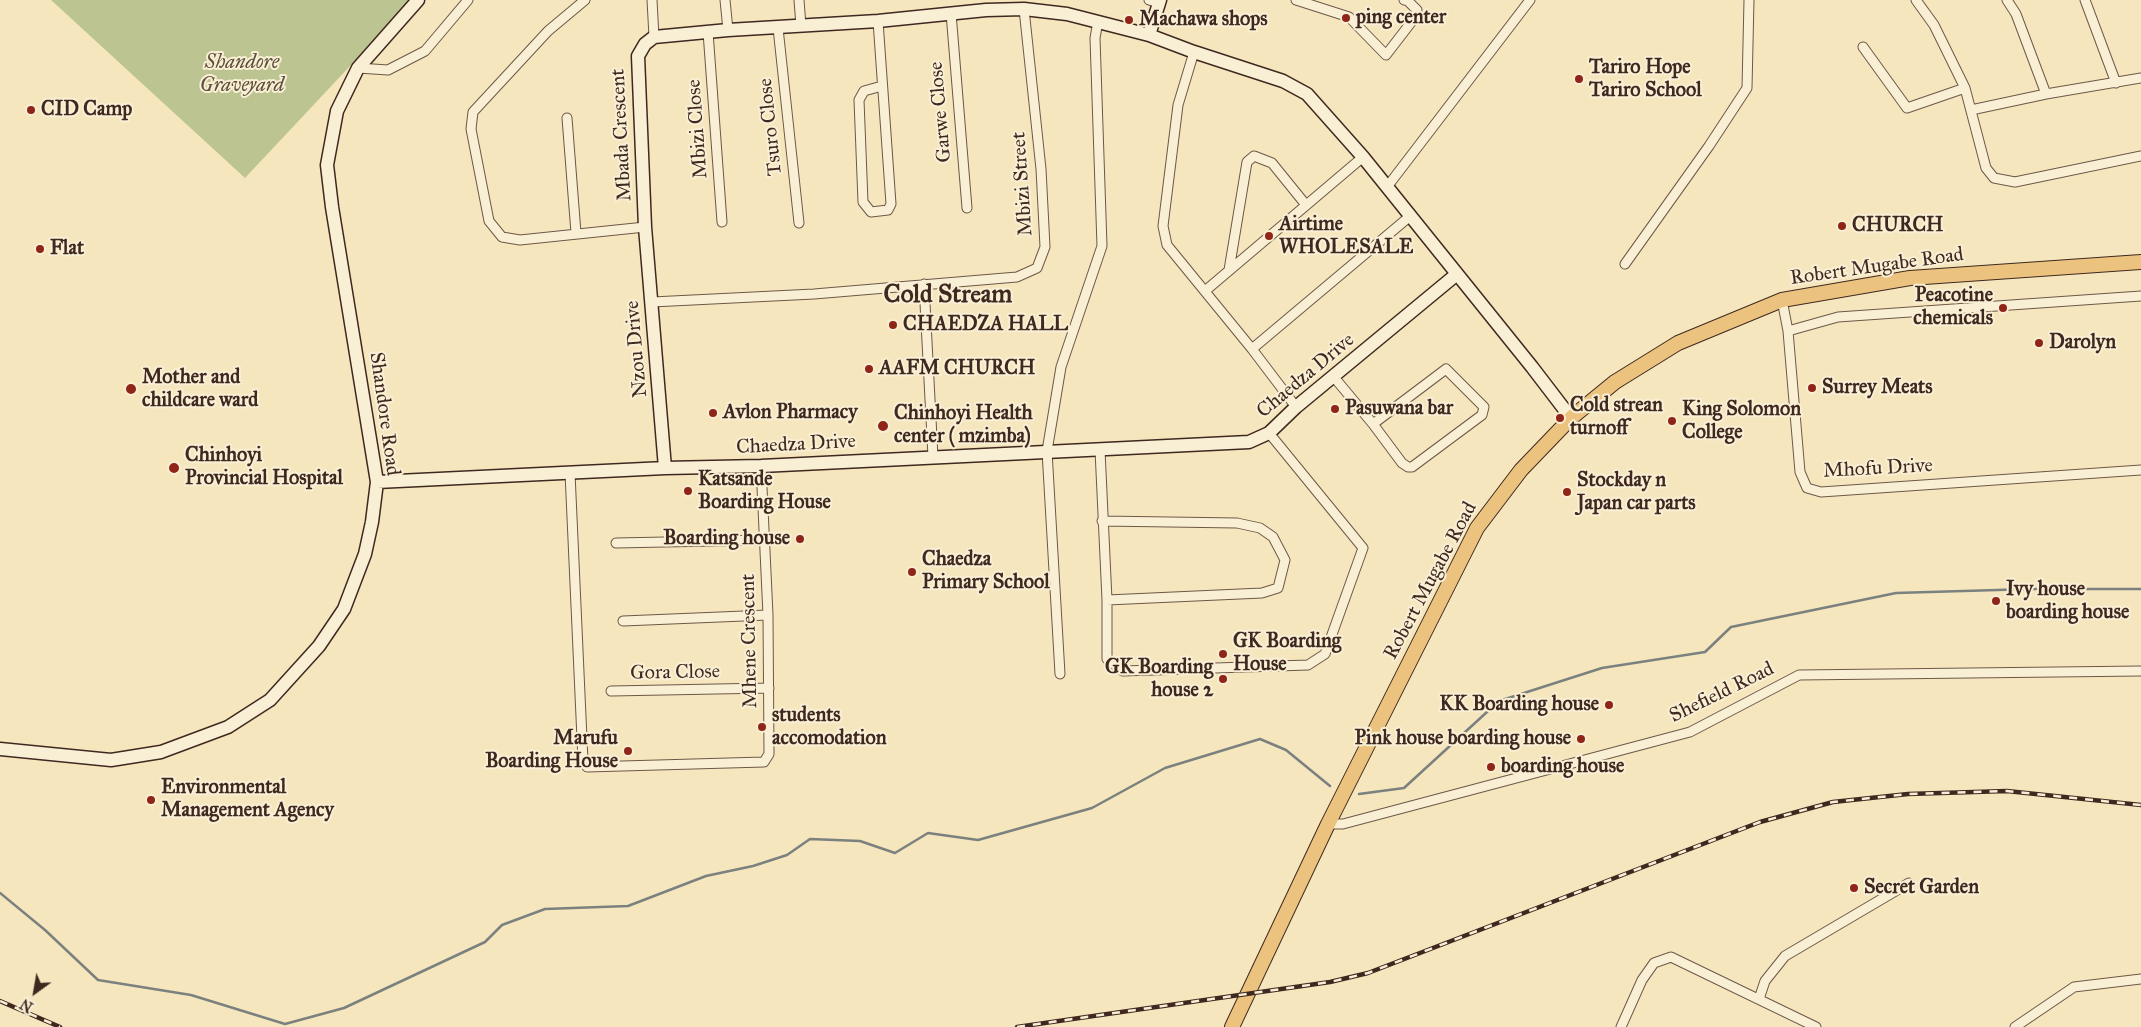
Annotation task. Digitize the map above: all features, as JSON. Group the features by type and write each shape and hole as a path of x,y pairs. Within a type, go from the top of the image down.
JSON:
{"main road":[{"name":"Robert Mugabe Road","path":"1232,1027 1328,824 1477,528 1520,470 1571,418 1615,382 1678,343 1782,300 1910,278 2141,262"}],"street":[{"name":"Shandore Road","path":"0,749 111,760 162,752 228,727 270,700 319,646 344,609 365,554 372,522 377,482 332,208 327,165 337,112 358,68 418,0"},
{"path":"358,68 388,70 425,51 468,0"},
{"path":"585,0 548,31 473,112 471,129 489,221 502,236 520,240 645,227"},
{"path":"652,0 650,40 728,30 878,21 951,13 986,5 1067,14 1098,21 1149,35 1283,81 1307,94 1363,157 1571,418"},
{"path":"725,0 728,30"},
{"path":"799,0 801,26"},
{"path":"1296,0 1350,17 1386,55 1416,16 1417,10 1408,1 1404,0"},
{"path":"1387,187 1530,0"},
{"path":"1624,264 1709,146 1747,88 1749,0"},
{"path":"1916,0 1934,25 1965,88 1986,168 1994,178 2014,182 2141,156"},
{"path":"2007,0 2016,14 2046,94"},
{"path":"2085,0 2116,84"},
{"path":"1149,35 1156,1"},
{"name":"Mbizi Street","path":"652,302 814,294 1017,277 1037,268 1045,247 1042,169 1024,9"},
{"name":"Garwe Close","path":"951,13 967,208"},
{"path":"878,21 891,204 888,210 871,212 863,202 859,100 864,91 882,86"},
{"path":"1060,674 1047,451 1061,367 1102,246 1095,38 1098,21"},
{"name":"Tsuro Close","path":"778,28 799,223"},
{"name":"Mbizi Close","path":"708,32 722,222"},
{"name":"Mbada Crescent","path":"645,227 638,56 650,40"},
{"path":"1863,46 1906,108 1965,88"},
{"path":"1194,52 1178,105 1163,226 1166,245 1252,349 1296,407"},
{"path":"1972,110 2046,94 2116,84 2141,78"},
{"path":"567,118 576,233"},
{"path":"1230,270 1247,162 1254,156 1272,163 1306,205"},
{"path":"1205,291 1363,157"},
{"path":"1252,349 1409,217"},
{"name":"Nzou Drive","path":"645,227 665,468"},
{"name":"Chaedza Drive","path":"377,482 665,468 761,466 1249,442 1270,433 1296,407 1457,274"},
{"path":"924,284 933,457"},
{"path":"1788,331 1838,317 2141,296"},
{"name":"Mhofu Drive","path":"1782,300 1788,331 1800,472 1807,488 1821,492 2141,470"},
{"path":"1333,376 1408,468 1412,467 1482,415 1484,407 1446,369 1373,424"},
{"path":"1100,450 1107,600 1106,659 1123,670 1308,665 1324,654 1363,548 1270,433"},
{"name":"Mhene Crescent","path":"570,473 583,761 587,767 764,762 769,754 769,688 768,615 761,466"},
{"path":"1102,521 1244,524 1260,528 1273,537 1285,560 1278,588 1262,592 1107,600"},
{"path":"616,542 764,540"},
{"path":"623,621 768,615"},
{"name":"Shefield Road","path":"1328,824 1343,824 1690,732 1799,675 2141,671"},
{"name":"Gora Close","path":"612,691 769,688"},
{"path":"1760,999 1764,981 1786,956 1909,883"},
{"path":"1621,1027 1642,980 1654,962 1671,957 1816,1027"},
{"path":"2015,1027 2074,987 2141,979"}],"green space":[{"name":"Shandore Graveyard","path":"51,0 412,0 245,178"}],"waterway":[{"path":"1359,794 1404,788 1499,701 1602,668 1705,652 1731,627 1896,593 2031,589 2141,589"},
{"path":"0,893 45,930 98,980 191,995 285,1024 344,1008 485,942 502,925 545,909 628,906 706,876 753,866 787,855 810,839 860,841 895,853 928,833 978,840 1092,808 1165,768 1260,739 1286,750 1330,786"}],"railway":[{"path":"1017,1027 1330,982 1368,973 1760,822 1833,802 1908,794 2007,791 2141,805"},
{"path":"0,1001 60,1027"}],"place":[{"name":"ping center","path":"1346,18"},
{"name":"Machawa shops","path":"1129,20"},
{"name":"Tariro Hope Tariro School","path":"1579,79"},
{"name":"CID Camp","path":"31,110"},
{"name":"CHURCH","path":"1842,226"},
{"name":"Airtime WHOLESALE","path":"1269,236"},
{"name":"Flat","path":"40,249"},
{"name":"Peacotine chemicals","path":"2003,308"},
{"name":"CHAEDZA HALL","path":"893,325"},
{"name":"Darolyn","path":"2039,343"},
{"name":"AAFM CHURCH","path":"869,369"},
{"name":"Surrey Meats","path":"1812,388"},
{"name":"Mother and childcare ward","path":"131,389"},
{"name":"Pasuwana bar","path":"1335,409"},
{"name":"Avlon Pharmacy","path":"713,413"},
{"name":"Cold strean turnoff","path":"1560,418"},
{"name":"King Solomon College","path":"1672,421"},
{"name":"Chinhoyi Health center ( mzimba)","path":"883,426"},
{"name":"Chinhoyi Provincial Hospital","path":"174,468"},
{"name":"Katsande Boarding House","path":"688,491"},
{"name":"Stockday n Japan car parts","path":"1567,492"},
{"name":"Boarding house","path":"800,539"},
{"name":"Chaedza Primary School","path":"912,572"},
{"name":"Ivy house boarding house","path":"1996,601"},
{"name":"GK Boarding House","path":"1223,654"},
{"name":"GK Boarding house 2","path":"1223,679"},
{"name":"KK Boarding house","path":"1609,705"},
{"name":"students accomodation","path":"762,727"},
{"name":"Pink house boarding house","path":"1581,739"},
{"name":"Marufu Boarding House","path":"628,751"},
{"name":"boarding house","path":"1491,767"},
{"name":"Environmental Management Agency","path":"151,800"},
{"name":"Secret Garden","path":"1854,888"}],"district":[{"name":"Cold Stream","path":"948,296"}]}
